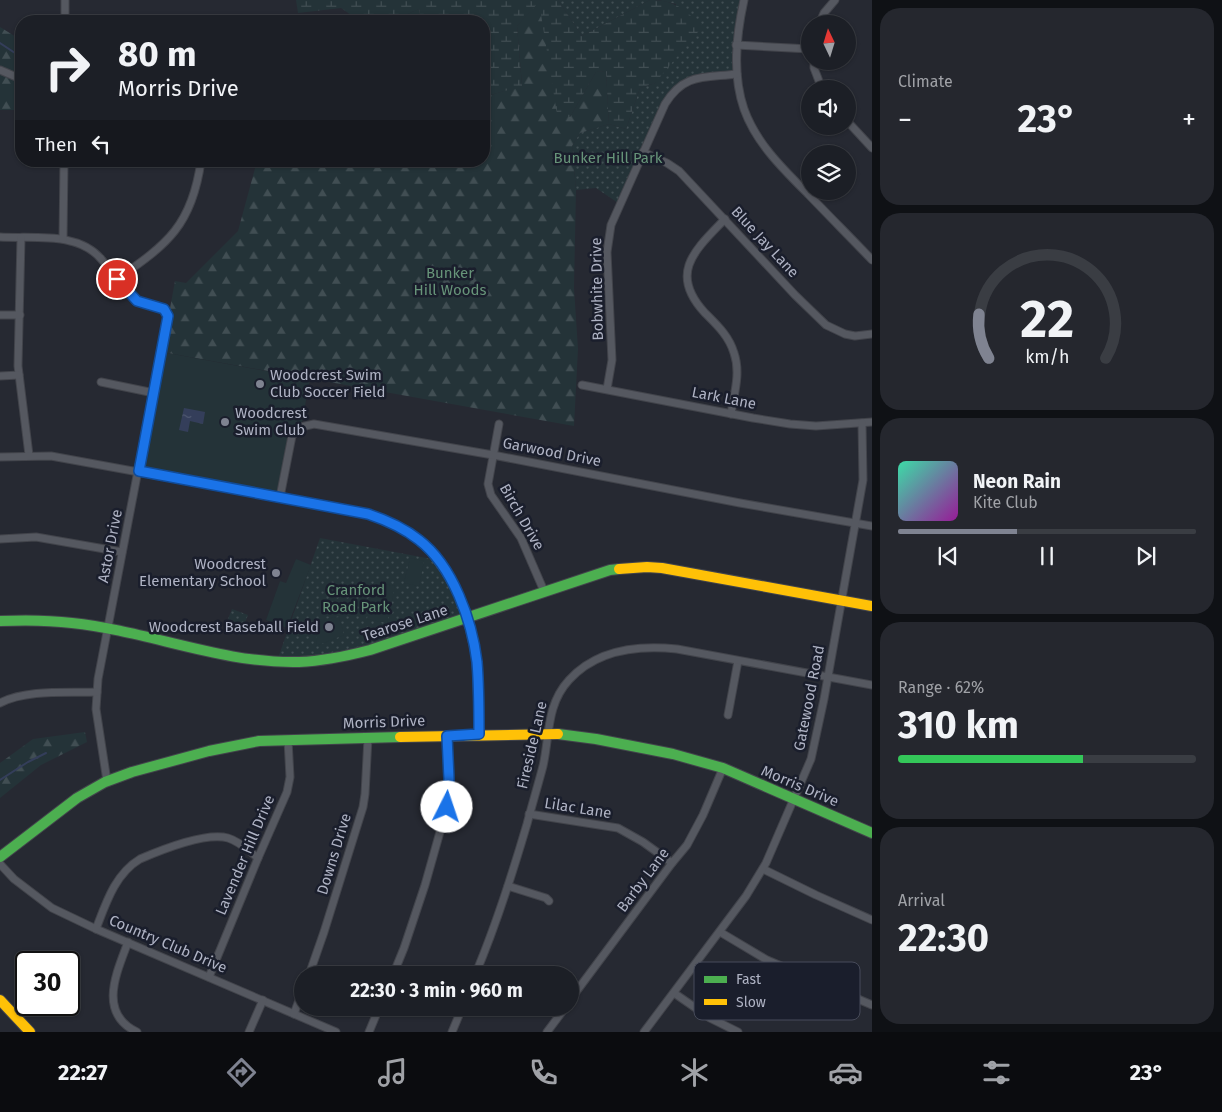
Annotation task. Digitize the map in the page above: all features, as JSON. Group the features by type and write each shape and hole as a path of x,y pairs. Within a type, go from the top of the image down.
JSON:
{"street":[{"path":"65,0 65,15"},
{"path":"744,0 736,45 737,74 744,110 752,128 763,145 786,172 872,260"},
{"path":"823,15 835,0"},
{"path":"736,45 801,49"},
{"path":"0,70 15,76"},
{"name":"Bobwhite Drive","path":"607,389 612,360 607,252 610,224 670,95 681,84 691,79 737,74"},
{"path":"856,131 872,148"},
{"name":"Blue Jay Lane","path":"643,152 679,171 795,295 826,325 845,334 855,336 872,334"},
{"path":"62,239 64,167"},
{"path":"0,237 62,239 82,244 98,255 117,279 148,258 179,227 192,200 200,167"},
{"path":"725,219 692,255 688,274 690,294 694,301 723,331 735,354 738,377 730,414"},
{"path":"21,238 19,375 29,455"},
{"name":"Astor Drive","path":"106,781 98,732 97,692 168,317 168,313 164,309 137,301 117,279"},
{"path":"0,315 20,315"},
{"path":"0,376 19,375"},
{"path":"101,382 154,393"},
{"name":"Lark Lane","path":"582,385 790,424 816,426 862,423"},
{"path":"862,423 872,422"},
{"name":"Gatewood Road","path":"697,962 746,896 763,869 811,758 864,480 862,423"},
{"name":"Garwood Drive","path":"280,498 292,438 298,429 308,424 493,455 740,503 872,526"},
{"name":"Birch Drive","path":"499,424 488,484 492,495 520,538 544,592"},
{"path":"0,456 51,456 139,471 368,514 396,526 428,548 453,583 467,618 476,659 479,734"},
{"path":"0,539 36,537 122,552"},
{"name":"Tearose Lane","path":"0,621 26,619 56,621 108,629 247,659 290,662 346,657 610,570 647,567 662,568 872,606"},
{"name":"Fireside Lane","path":"478,966 508,886 529,814 543,765 552,710 568,681 582,668 596,659 626,649 655,647 872,685"},
{"path":"728,715 738,661"},
{"path":"0,703 14,697 26,695 97,692"},
{"name":"Morris Drive","path":"0,857 46,822 106,781 161,764 238,744 288,740 479,734 547,734 596,739 674,754 723,768 872,832"},
{"path":"397,966 422,894 447,807 449,779 447,736"},
{"name":"Downs Drive","path":"311,966 327,923 363,807 368,738"},
{"name":"Lavender Hill Drive","path":"209,977 287,792 290,777 288,740"},
{"name":"Barby Lane","path":"579,988 687,845 703,815 723,768"},
{"name":"Lilac Lane","path":"529,814 618,828 643,842 672,863"},
{"path":"96,929 107,900 119,879 133,863 140,859 190,842 216,837 224,837 237,842 258,858"},
{"name":"Country Club Drive","path":"0,864 14,878 52,908 96,929 294,1014"},
{"path":"763,869 872,920"},
{"path":"508,886 546,898 549,901"},
{"path":"720,932 772,962"},
{"path":"128,942 112,989 120,1019 124,1024 137,1032"},
{"name":"Gatewood Road","path":"644,1032 694,966"},
{"path":"674,993 694,1007"},
{"path":"0,1000 30,1032"},
{"path":"249,1032 263,1000"},
{"path":"860,1000 872,1005"},
{"name":"Country Club Drive","path":"299,1016 336,1032"},
{"path":"369,1032 376,1016"},
{"path":"452,1032 459,1016"},
{"path":"547,1032 559,1016"},
{"path":"714,1020 738,1032"}],"green space":[{"path":"296,0 558,0 582,36 650,0 659,0 679,7 703,26 655,83 640,88 626,129 609,124 606,71 596,72 570,117 557,114 539,2 517,26 522,86 490,95 490,15 420,15 419,9 405,15 351,15 341,8 298,13"},
{"path":"558,0 650,0 582,36"},
{"name":"Bunker Hill Park","path":"658,0 748,0 736,75 691,82 670,95 621,205 596,188 576,190 572,146 580,133 609,124 626,129 640,88 655,83 676,4"},
{"name":"Bunker Hill Woods","path":"539,1 570,117 596,72 606,71 609,124 580,133 572,146 576,190 574,288 578,349 574,426 162,352 175,281 186,283 238,231 255,167 490,167 490,95 522,85 517,26"},
{"path":"419,9 420,15 405,15"},
{"path":"0,27 15,36 15,110 0,110"},
{"name":"Woodcrest Swim Club","path":"162,352 310,379 301,427 296,431 280,497 139,471"},
{"name":"Cranford Road Park","path":"320,538 437,560 467,618 370,650 277,661"},
{"path":"410,558 424,561 419,586 404,583"},
{"path":"296,559 311,565 287,628 266,620 280,581 286,583"},
{"path":"374,582 395,586 387,623 367,619"},
{"path":"232,609 248,615 240,635 224,629"},
{"name":"Woodcrest Baseball Field","path":"339,617 344,635 316,646 317,620"},
{"path":"85,732 87,742 41,765 0,798 0,763 33,739"}],"water":[{"path":"184,408 205,412 203,424 190,421 188,432 179,430"}],"waterway":[{"path":"0,43 15,53"},
{"path":"0,780 46,753"}],"traffic: fast":[{"path":"0,621 36,620 72,623 100,627 242,658 299,662 335,658 370,650 610,570 619,569"},
{"path":"558,734 596,739 673,754 723,768 872,833"},
{"path":"0,857 77,798 105,782 132,772 209,751 259,741 400,737"}],"traffic: slow":[{"path":"619,569 662,568 872,606"},
{"path":"400,737 558,734"},
{"path":"0,1000 30,1032"}],"place":[{"name":"Woodcrest Swim Club Soccer Field","path":"260,384"},
{"name":"Woodcrest Swim Club","path":"225,422"},
{"name":"Woodcrest Elementary School","path":"276,573"},
{"name":"Woodcrest Baseball Field","path":"329,627"}],"route":[{"path":"117,279 137,301 164,309 168,313 139,471 368,514 396,526 419,540 428,548 453,583 465,609 474,643 478,677 479,734 447,736 449,779 447,807"}]}
